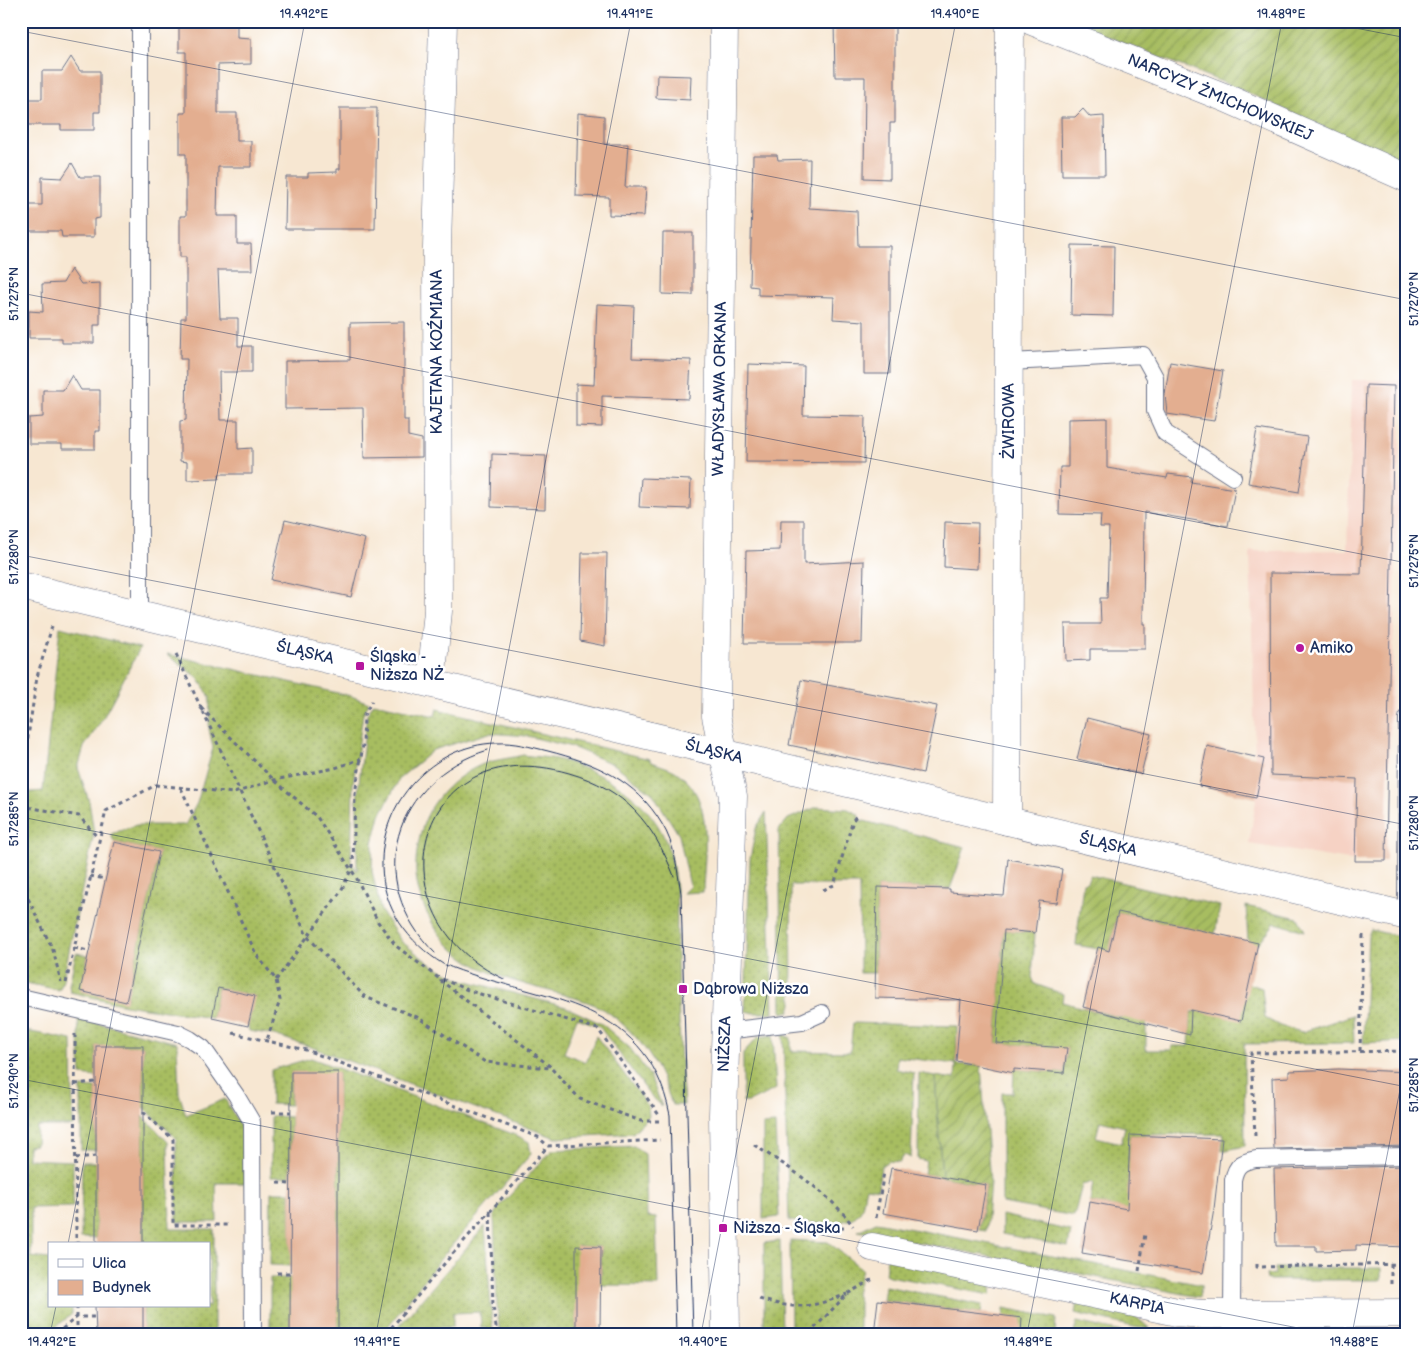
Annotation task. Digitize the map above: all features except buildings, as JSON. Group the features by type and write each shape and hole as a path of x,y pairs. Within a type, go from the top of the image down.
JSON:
{"street":[{"name":"KAJETANA KOŹMIANA","path":"431,683 438,611 437,248 443,21"},
{"name":"WŁADYSŁAWA ORKANA","path":"724,21 716,716 724,755"},
{"name":"ŻWIROWA","path":"1007,821 1010,21"},
{"name":"NARCYZY ŻMICHOWSKIEJ","path":"1032,21 1226,98 1407,178"},
{"name":"ŚLĄSKA","path":"21,586 1406,916"},
{"name":"NIŻSZA","path":"724,755 732,796 723,1175 726,1334"},
{"name":"KARPIA","path":"872,1247 1175,1323 1232,1314 1407,1313"}],"lane":[{"path":"140,21 140,614"},
{"path":"1009,362 1143,355 1155,377 1155,411 1165,433 1233,477"},
{"path":"1406,916 1407,718"},
{"path":"21,997 178,1033 203,1048 236,1094 252,1122 253,1334"},
{"path":"726,1031 802,1022 822,1013"},
{"path":"1232,1314 1233,1180 1235,1168 1240,1163 1256,1159 1407,1156"}],"path":[{"path":"24,764 37,677 54,620"},
{"path":"175,623 173,648 307,936 365,997 417,1017 485,1062 551,1068"},
{"path":"276,980 342,891 351,870 355,848 355,794 361,759 364,715 374,698"},
{"path":"201,708 274,780 317,817 351,870 378,922 396,946 437,977 462,1000 551,1068 580,1099 640,1121 659,1121"},
{"path":"21,884 53,950 65,989 98,838 106,811 156,785 234,793 274,780 335,768 361,759"},
{"path":"181,788 256,954 276,980 280,1000 267,1040"},
{"path":"21,806 79,816 98,838"},
{"path":"823,890 834,885 853,820 862,808"},
{"path":"90,876 105,879"},
{"path":"1360,1051 1363,927"},
{"path":"74,948 89,951"},
{"path":"437,977 470,991 598,1029 659,1116"},
{"path":"76,1242 75,1021 77,1009"},
{"path":"233,1033 306,1050 519,1130 538,1138 548,1146 660,1140"},
{"path":"75,1084 96,1082"},
{"path":"143,1112 172,1139 173,1225 253,1225"},
{"path":"267,1112 291,1112"},
{"path":"754,1145 819,1190 843,1212 855,1228 808,1229"},
{"path":"386,1334 548,1146"},
{"path":"76,1158 96,1156"},
{"path":"876,1219 884,1172"},
{"path":"490,1212 493,1306 497,1334"},
{"path":"1139,1271 1146,1234"},
{"path":"1391,1264 1391,1284"},
{"path":"759,1299 789,1306 817,1306 847,1294 878,1276"},
{"path":"810,1334 847,1294"},
{"path":"77,1308 77,1334"},
{"path":"56,1334 77,1317 96,1317"}],"shaded area":[{"path":"1352,380 1402,380 1386,861 1355,861 1249,844 1256,800 1250,551 1347,550"}],"green space":[{"path":"1068,21 1403,21 1407,23 1407,165 1237,88"},
{"path":"60,627 140,648 102,720 84,747 78,768 89,801 94,833 62,984 59,990 21,982 21,793 43,791"},
{"path":"167,654 351,696 369,703 363,714 353,784 351,862 357,871 357,800 367,714 374,703 435,716 437,709 650,759 650,761 675,771 688,782 697,795 705,826 703,892 683,893 690,886 679,835 653,794 615,765 572,747 527,736 489,733 433,750 400,778 380,815 373,843 372,871 381,911 401,941 430,964 460,979 566,1007 602,1024 630,1048 650,1076 662,1106 650,1095 599,1026 577,1018 564,1053 586,1062 596,1036 648,1106 649,1116 633,1133 556,1138 311,1047 274,1035 249,1031 248,1026 254,996 218,988 212,1018 125,1005 70,992 69,985 76,953 88,955 81,991 126,1001 159,852 114,842 111,834 136,825 185,825 197,803 213,748 209,729 210,697 198,678"},
{"path":"523,755 564,761 617,785 633,796 646,810 658,825 666,842 676,885 681,1068 684,1105 672,1105 662,1078 648,1054 631,1032 609,1013 588,1002 523,984 485,970 467,960 452,948 438,933 427,913 419,892 416,862 422,829 432,807 457,779 467,772 489,762"},
{"path":"817,807 848,809 858,814 860,820 965,847 950,889 877,887 875,973 860,973 859,885 791,885 792,1004 790,1011 782,1013 779,830 788,819"},
{"path":"766,812 773,1013 754,1013 745,1011 750,859 756,828"},
{"path":"1090,875 1220,906 1215,934 1118,912 1109,951 1076,945 1083,883 1087,882"},
{"path":"1246,906 1298,918 1305,931 1275,923 1258,944 1248,942"},
{"path":"1004,930 1035,933 1032,977 1035,984 1063,994 1062,1002 1122,1018 1127,995 1146,1021 1146,1050 1171,1050 1172,1046 1189,1046 1191,1012 1219,1010 1249,984 1262,988 1265,1018 1280,1026 1302,1032 1353,1015 1354,1043 1244,1044 1245,1146 1222,1151 1224,1134 1130,1135 1129,1161 1148,1214 1090,1202 1093,1182 1082,1185 1074,1216 1002,1203 1002,1093 1013,1093 1014,1069 1064,1073 1067,1049 996,1043","holes":["1100,1121 1125,1127 1121,1143 1096,1137"]},
{"path":"1371,930 1407,938 1407,1041 1363,1043 1368,935"},
{"path":"78,1018 177,1043 179,1093 186,1115 225,1099 244,1133 246,1183 216,1183 217,1222 177,1222 176,1138 143,1107 143,1046 96,1046 96,1077 81,1075"},
{"path":"853,1023 957,1026 956,1064 897,1057 896,1069 914,1073 911,1158 905,1155 901,1158 900,1162 888,1161 881,1166 878,1189 866,1187 861,1210 856,1216 848,1220 828,1223 789,1221 783,1034 791,1038 791,1051 850,1052"},
{"path":"21,1030 72,1040 73,1126 37,1126 36,1145 28,1146 28,1159 73,1161 73,1207 31,1208 31,1257 48,1259 48,1308 72,1308 72,1314 47,1334 21,1334"},
{"path":"773,1035 776,1089 749,1102 743,1102 743,1053 758,1037"},
{"path":"311,1058 518,1136 529,1142 531,1154 442,1257 382,1334 338,1334 338,1073 291,1072 290,1105 271,1104 271,1070"},
{"path":"956,1064 981,1066 990,1182 986,1231 979,1230 986,1185 942,1177 935,1076 955,1079"},
{"path":"919,1073 935,1076 942,1177 924,1174 926,1161 918,1159"},
{"path":"81,1087 96,1088 96,1150 81,1150"},
{"path":"143,1116 168,1142 170,1229 214,1229 214,1334 143,1334 143,1308 210,1308 210,1242 143,1242"},
{"path":"271,1116 291,1117 290,1177 271,1177"},
{"path":"775,1124 779,1217 763,1219 763,1125"},
{"path":"634,1146 645,1154 647,1217 656,1218 658,1286 601,1285 601,1247 577,1246 576,1332 609,1334 500,1334 497,1308 494,1215 498,1208 552,1150"},
{"path":"82,1162 96,1162 96,1238 81,1238"},
{"path":"271,1192 290,1192 291,1266 270,1265"},
{"path":"1002,1215 1071,1231 1068,1247 1002,1234"},
{"path":"876,1222 1202,1285 1199,1297 858,1231"},
{"path":"485,1226 493,1334 488,1334 487,1328 481,1328 480,1312 453,1313 453,1327 401,1329 392,1334"},
{"path":"790,1240 828,1242 862,1269 856,1294 859,1302 859,1334 791,1334"},
{"path":"780,1241 782,1334 764,1334 764,1243"},
{"path":"887,1258 992,1280 991,1295 889,1276 885,1274"},
{"path":"1275,1268 1381,1268 1381,1280 1267,1280 1266,1275 1275,1274"},
{"path":"270,1278 291,1278 290,1334 270,1334"},
{"path":"885,1286 982,1305 981,1313 883,1300"},
{"path":"1078,1296 1127,1309 1149,1328 1138,1328 1075,1313"},
{"path":"1004,1308 1056,1318 1055,1334 1005,1334"},
{"path":"1077,1322 1127,1334 1082,1334 1074,1332"}],"tram line":[{"path":"676,1334 670,1115 657,1075 637,1045 612,1024 582,1008 443,964 430,955 409,935 400,923 387,896 383,882 382,866 384,843 390,820 400,800 414,782 431,766 451,754 473,746 503,743 535,748 582,761 613,776 640,796 652,809 670,840 681,893 693,1334"},
{"path":"435,953 412,925 399,895 395,865 398,835 410,808 429,784 455,764 488,750"},
{"path":"504,979 462,951 436,915 424,875 427,836 444,802 474,778 516,766 569,773 606,788 635,811 646,824 657,840 674,876"}],"place":[{"name":"Amiko","path":"1300,648"},
{"name":"Śląska - Niższa NŻ","path":"360,666"},
{"name":"Dąbrowa Niższa","path":"683,989"},
{"name":"Niższa - Śląska","path":"723,1228"}]}
